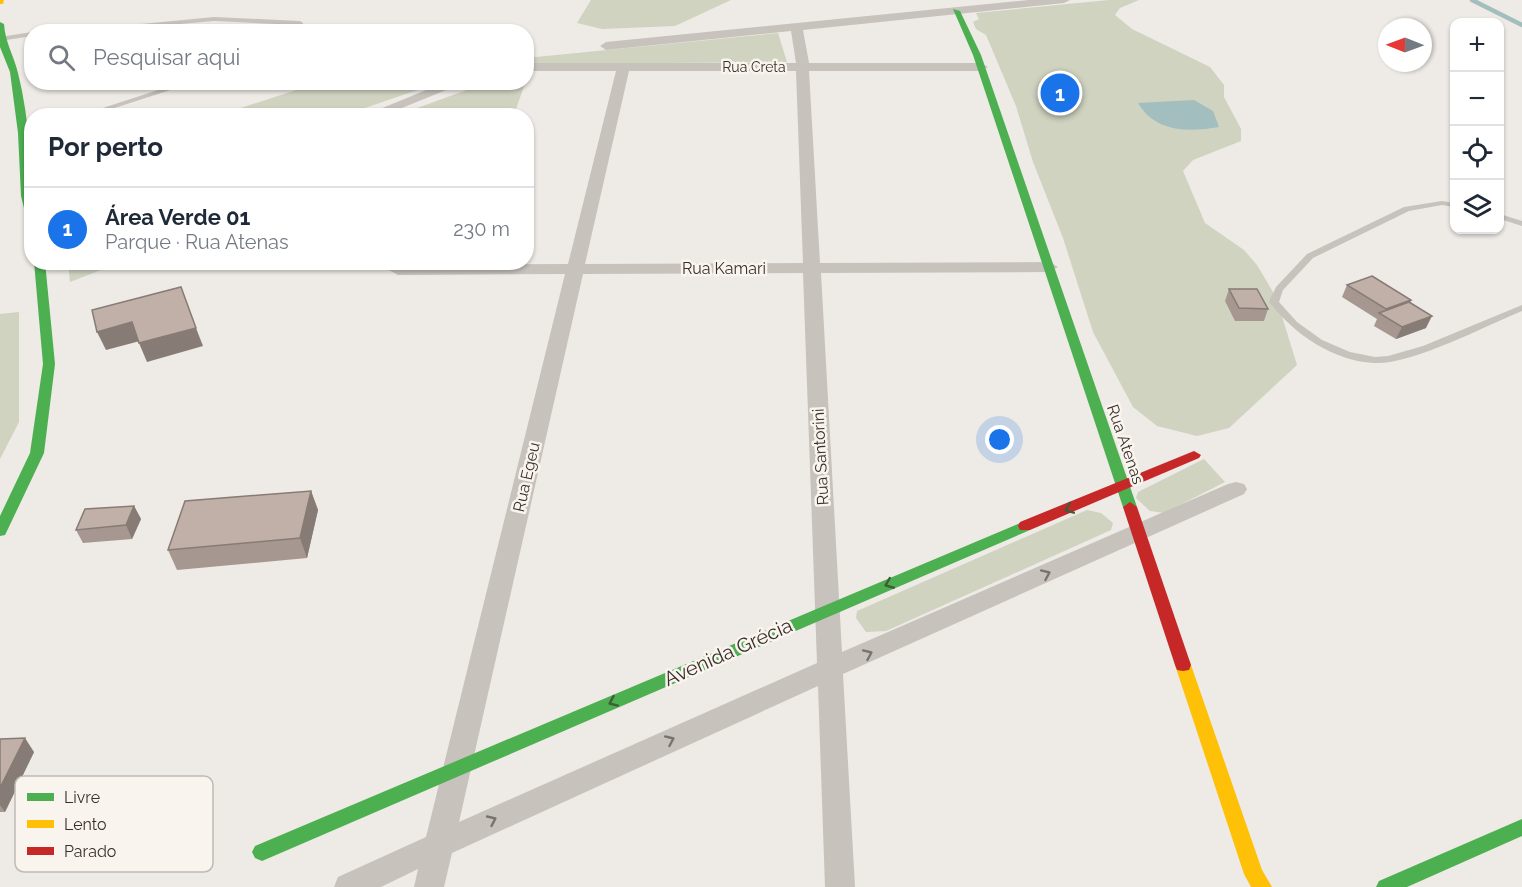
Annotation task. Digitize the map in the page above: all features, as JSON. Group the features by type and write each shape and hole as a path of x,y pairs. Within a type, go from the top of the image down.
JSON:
{"street":[{"path":"606,46 1064,0"},
{"name":"Rua Atenas","path":"956,11 981,67 1254,874 1262,887"},
{"path":"0,24 1,39 14,72 24,118"},
{"name":"Rua Santorini","path":"796,27 802,67 840,887"},
{"name":"Rua Creta","path":"534,67 981,67"},
{"name":"Rua Egeu","path":"429,887 623,67"},
{"path":"390,108 438,90"},
{"name":"Rua Kamari","path":"534,269 1049,267"},
{"path":"0,531 38,453 49,364 40,270"},
{"name":"Avenida Grécia","path":"262,852 827,609 1194,455"},
{"path":"349,887 572,783 1236,489"},
{"path":"1386,887 1522,827"}],"lane":[{"path":"156,24 214,19 300,24"},
{"path":"1,39 24,35"},
{"path":"107,108 166,90"},
{"path":"1450,204 1442,203 1407,209 1310,256 1279,289 1274,302 1287,320 1308,334 1341,352 1376,360 1408,353 1522,308"},
{"path":"1504,217 1522,224"}],"green space":[{"path":"591,0 731,0 675,26 602,29 577,23"},
{"path":"1109,0 1139,0 1120,8 1115,15 1132,29 1210,67 1224,85 1224,97 1241,129 1241,141 1193,160 1183,171 1205,223 1244,250 1257,265 1276,297 1297,365 1229,428 1197,436 1157,426 1133,407 1093,332 1063,238 1033,162 1016,106 986,35 976,29 973,22 979,19 976,13"},
{"path":"778,33 787,62 534,64 534,57"},
{"path":"296,90 418,90 365,108 241,108"},
{"path":"467,90 523,90 516,108 417,108"},
{"path":"69,270 101,270 70,282"},
{"path":"19,312 19,422 0,459 0,314"},
{"path":"1204,459 1225,482 1164,513 1150,511 1136,498 1138,492"},
{"path":"1087,510 1101,513 1113,523 1111,530 886,631 866,632 856,618 857,611"}],"water":[{"path":"1194,100 1213,111 1219,127 1196,130 1174,128 1154,120 1138,103"}],"building":[{"path":"1372,276 1411,300 1386,309 1347,285"},
{"path":"181,287 196,328 139,343 132,322 97,332 92,310"},
{"path":"1229,289 1257,289 1268,309 1239,308"},
{"path":"1409,302 1432,316 1402,327 1379,313"},
{"path":"311,491 300,538 168,550 185,501"},
{"path":"134,506 126,525 76,530 85,509"},
{"path":"25,738 0,788 0,739"}],"waterway":[{"path":"1472,0 1522,25"}],"traffic: fast":[{"path":"956,11 977,55 1130,507"},
{"path":"0,24 1,39 14,72 24,154"},
{"path":"0,531 37,453 49,364 40,270"},
{"path":"262,852 1025,526"},
{"path":"1386,887 1522,827"}],"traffic: slow":[{"path":"1183,665 1254,874 1262,887"}],"traffic: jam":[{"path":"1025,526 1194,455"},
{"path":"1130,507 1183,665"}],"place":[{"name":"Área Verde 01","path":"1060,93"}]}
